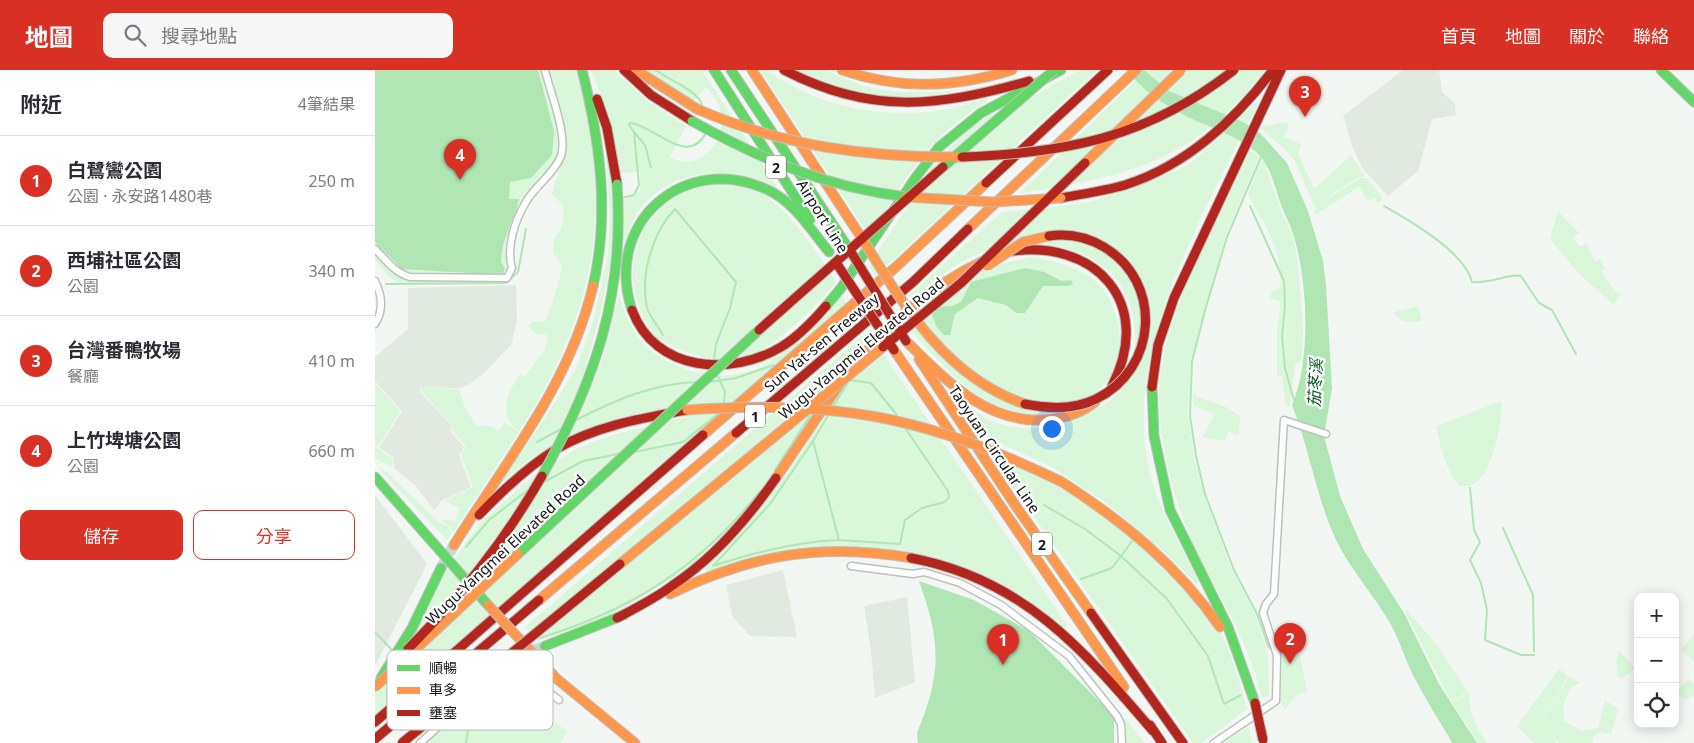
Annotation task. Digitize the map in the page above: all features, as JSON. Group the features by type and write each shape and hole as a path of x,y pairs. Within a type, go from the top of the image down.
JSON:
{"main road":[{"path":"408,650 454,602 493,553 539,481 574,411 601,342 614,292 619,242 617,184 607,128 584,70"},
{"path":"454,545 555,387 580,334 598,272 602,245 603,182 597,127 584,70"},
{"path":"624,70 651,95 693,121 753,154 790,170 835,184 872,192 948,201 1007,202 1061,198 1126,184 1157,172 1184,157 1212,136 1248,103 1273,70"},
{"path":"636,70 672,96 740,128 778,138 852,152 924,157 1007,155 1079,146 1112,137 1161,118 1211,89 1234,70"},
{"name":"Airport Line","path":"714,70 829,252 894,350"},
{"name":"Airport Line","path":"731,70 851,252 906,341"},
{"path":"752,70 918,323 943,353 971,377 1016,401 1036,407 1066,408 1097,400 1109,393 1123,380 1138,360 1148,326 1143,292 1129,267 1110,249 1097,241 1083,236 1056,234 1029,240 961,283"},
{"path":"784,70 819,88 839,95 897,104 921,103 979,94 1060,70"},
{"path":"842,70 884,83 918,87 952,86 987,79 1012,70"},
{"name":"Wugu-Yangmei Elevated Road","path":"416,650 800,291 1053,70"},
{"path":"829,252 789,205 771,191 741,179 704,179 685,185 661,198 651,206 634,230 625,267 630,306 639,324 659,348 671,356 695,366 738,365 757,361 775,352 815,318 838,291 873,245 920,170 940,146 961,126 982,111 1060,70"},
{"name":"Sun Yat-sen Freeway","path":"458,650 883,279 1108,70"},
{"name":"Sun Yat-sen Freeway","path":"482,650 913,282 1136,70"},
{"name":"Wugu-Yangmei Elevated Road","path":"515,650 961,283 1181,70"},
{"path":"1263,741 1255,703 1237,654 1208,585 1171,512 1156,453 1151,415 1155,360 1178,287 1281,70"},
{"path":"1661,70 1694,102"},
{"path":"617,618 657,596 689,574 718,549 776,481 829,400 864,352 885,330 932,290 953,276 1001,253 1028,248 1050,249 1071,254 1088,263 1105,277 1115,292 1124,310 1128,342 1124,361 1108,391 1076,414 1032,422 1012,419 991,411 963,395 906,341"},
{"name":"Taoyuan Circular Line","path":"906,341 1015,505 1183,743"},
{"name":"Taoyuan Circular Line","path":"894,350 1162,743"},
{"path":"462,533 503,491 557,449 605,429 650,417 687,410 731,405 792,405 873,413 954,434 1016,458 1061,482 1119,520 1168,561 1206,605 1237,654"},
{"path":"375,477 529,650"},
{"path":"545,646 617,618 709,576 779,556 848,550 896,556 933,564 970,576 1029,606 1075,643 1153,731"},
{"path":"398,650 408,635 441,568"},
{"path":"375,685 387,667"},
{"path":"375,685 387,672"},
{"name":"Wugu-Yangmei Elevated Road","path":"375,685 387,675"},
{"path":"553,675 635,743"},
{"name":"Sun Yat-sen Freeway","path":"375,722 387,712"},
{"name":"Sun Yat-sen Freeway","path":"375,741 388,730"},
{"path":"375,741 392,730"},
{"name":"Wugu-Yangmei Elevated Road","path":"402,743 418,730"}],"street":[{"path":"375,249 393,268 402,275 410,277 507,278 512,268 509,256 510,245 526,202 556,164 561,152 559,122 545,70"},
{"path":"375,281 381,303 379,317 375,324"},
{"path":"1214,743 1276,701 1277,655 1263,612 1265,604 1274,594 1284,420 1326,434"},
{"path":"851,566 913,574 924,572 960,583 1001,604 1069,656 1117,716 1121,724 1122,743"},
{"path":"553,696 559,700"},
{"path":"420,743 435,730"}],"shaded area":[{"path":"375,70 575,70 588,118 595,165 596,211 591,257 581,302 565,346 544,389 519,431 508,418 506,404 511,389 520,374 525,376 545,349 548,335 536,334 528,326 533,321 545,322 561,272 562,265 553,252 554,239 562,227 564,207 552,194 564,154 540,185 519,221 511,245 511,270 508,280 399,284 387,275 375,260"},
{"path":"592,70 613,70 649,102 686,126 670,157 681,161 691,161 710,151 716,142 722,120 719,106 706,87 692,102 642,70 702,70 780,192 763,183 745,177 726,174 707,174 670,184 654,195 640,209 629,232 622,256 623,200 633,197 640,190 640,172 620,173 611,127"},
{"path":"760,70 767,70 790,85 816,97 844,106 874,111 903,113 933,112 961,106 987,97 987,102 949,128 919,161 893,198 870,237"},
{"path":"795,70 824,70 864,86 893,92 955,92 914,96 873,94 834,86"},
{"path":"1080,70 1097,70 876,276 868,266 907,208 930,169 970,128 988,116 1041,92"},
{"path":"1146,70 1265,70 1239,101 1212,126 1185,145 1157,160 1094,180 1020,193"},
{"path":"1403,70 1439,70 1442,92 1455,104 1456,115 1432,119 1418,171 1388,196 1363,169 1352,146 1343,116"},
{"path":"1260,99 1215,188 1172,284 1156,334 1146,384 1144,433 1152,481 1167,519 1199,580 1196,584 1162,550 1106,503 1052,467 977,432 947,390 987,419 1020,428 1045,427 1068,422 1109,402 1124,384 1132,362 1135,342 1132,313 1123,289 1108,270 1088,257 1065,248 1040,244 1014,245 987,251 966,259 947,271 911,300 908,296 1002,212 1090,202 1148,182 1189,165"},
{"path":"1284,122 1289,124 1284,137 1301,144 1298,153 1314,189 1351,155 1365,177 1360,177 1328,198 1361,178 1366,178 1382,196 1382,200 1377,203 1375,198 1368,201 1359,187 1315,215 1314,211 1316,210 1295,161 1284,148 1261,129 1263,126"},
{"path":"1250,150 1259,157 1226,234 1191,360 1188,416 1194,457 1204,495 1232,570 1256,615 1268,657 1269,696 1262,698 1242,640 1200,561 1179,507 1166,459 1160,409 1163,359 1178,307 1200,253"},
{"path":"606,152 613,206 611,260 601,313 586,365 600,367 619,295 633,330 640,340 652,351 681,368 714,375 731,375 747,372 762,366 785,352 814,325 841,295 846,303 450,650 399,650 443,574 481,522 537,473 578,448 616,434 685,417 686,405 626,417 587,430 549,447 532,458 496,488 547,415 577,367 594,318 608,254 610,218"},
{"path":"1261,160 1264,162 1280,208 1293,237 1298,262 1303,328 1302,360 1295,365 1290,406 1286,407 1282,376 1277,376 1277,329 1281,301 1270,298 1271,292 1280,288 1279,262 1272,239 1248,195"},
{"path":"726,183 749,187 762,193 774,203 787,215 810,243 836,283 804,317 765,348 738,360 721,361 675,348 658,338 651,331 637,302 633,283 633,265 636,247 643,231 652,216 665,203 681,193 699,186"},
{"path":"1558,211 1579,233 1573,238 1580,247 1586,243 1595,261 1600,259 1605,268 1601,271 1613,289 1621,295 1613,304 1578,273 1550,239"},
{"path":"1030,257 1047,260 1078,270 1091,278 1110,299 1116,314 1119,332 1118,361 1108,381 1089,396 1063,410 1049,414 1030,414 1010,410 984,399 951,374 904,323 953,283 1002,264"},
{"path":"516,285 517,320 511,345 483,374 468,385 459,388 420,387 420,392 452,426 450,431 464,447 459,455 471,487 441,501 434,510 416,486 394,468 394,458 379,448 402,411 375,381 375,357 408,329 408,288"},
{"path":"1418,306 1422,321 1403,321 1394,314 1394,312"},
{"path":"867,332 872,338 740,520 686,570 617,612 579,628 538,641 525,627"},
{"path":"877,345 1067,625 1064,628 966,569 906,551 838,547 708,573 703,566 759,510 787,474 844,384"},
{"path":"375,383 400,411 378,447 375,445"},
{"path":"421,387 459,389 465,408 477,426 491,426 498,431 505,423 519,432 453,533 450,526 441,521 449,519 454,522 460,508 444,501 473,487 461,454 466,447 452,430 453,426 421,391"},
{"path":"1193,394 1228,408 1240,416 1239,435 1229,431 1225,440 1202,438 1215,414 1194,406"},
{"path":"1501,401 1499,430 1489,465 1475,483 1468,486 1459,486 1447,465 1436,426"},
{"path":"375,447 393,459 392,467 375,458"},
{"path":"985,451 1050,482 1083,501 1115,522 1172,570 1196,597 1217,627 1231,657 1247,709 1201,743 1193,743 1035,518"},
{"path":"378,468 387,472 439,522 449,527 452,534 447,540"},
{"path":"375,495 427,564 375,666"},
{"path":"783,570 797,637 750,636 732,616 726,585"},
{"path":"907,597 915,682 875,698 871,651 864,606"},
{"path":"1406,609 1436,644 1466,689 1460,698 1451,701 1405,612"},
{"path":"1694,634 1694,662 1681,650"},
{"path":"1298,645 1307,692 1297,694 1285,710 1278,698 1278,649"},
{"path":"1619,650 1634,670 1622,678 1618,677 1616,662"},
{"path":"1559,669 1568,676 1555,699 1542,711 1556,743 1534,743 1517,726"},
{"path":"387,670 387,705 375,716 375,691"},
{"path":"1569,676 1580,683 1571,687 1563,705 1564,721 1582,731 1598,728 1605,700 1618,709 1611,734 1601,732 1594,735 1592,743 1560,743 1553,737 1543,711 1555,700"},
{"path":"1689,679 1694,684 1694,696 1684,699 1679,693 1679,689"},
{"path":"1466,691 1470,694 1471,713 1487,743 1478,743 1452,702 1461,699"},
{"path":"553,692 558,697 555,700 553,699"},
{"path":"1125,718 1145,743 1127,743"},
{"path":"554,722 567,731 561,743 414,743 429,730 553,730"},
{"path":"1248,727 1252,743 1224,743"}],"water":[{"path":"375,70 538,70 554,131 552,155 531,178 510,182 509,199 519,199 502,253 501,262 505,268 503,275 402,269 375,242"},
{"name":"茄苳溪","path":"1126,70 1144,70 1169,91 1243,122 1260,133 1287,163 1308,211 1323,261 1332,388 1324,436 1340,496 1363,549 1404,613 1439,684 1477,743 1452,743 1414,677 1391,625 1343,553 1330,525 1292,405 1298,387 1305,345 1305,299 1299,256 1291,228 1265,163 1247,145 1191,119 1152,95"},
{"path":"1025,268 1044,272 1062,281 1071,280 1073,284 1068,286 1043,286 1025,313 1016,313 1006,305 978,298 955,314 950,335 944,335 936,326 932,315 937,307 952,306 961,302 971,282"},
{"path":"919,581 974,600 1029,631 1114,716 1114,743 918,743 917,733 931,692 936,657 931,622"}],"waterway":[{"path":"656,70 689,90 702,105"},
{"path":"634,132 629,125 630,123 640,125 680,146 690,146 698,143 706,133"},
{"path":"622,198 634,195 639,185 634,132 645,145 651,168"},
{"path":"1261,157 1227,237 1206,307 1192,361 1190,416 1196,456 1205,494 1234,570 1257,614 1269,648"},
{"path":"1250,206 1284,281 1285,306 1282,336 1285,368 1294,400"},
{"path":"1384,206 1435,238 1448,249 1459,260 1472,282 1521,276 1539,303 1552,310 1576,354"},
{"path":"663,335 647,308 645,282 654,242 675,209 736,282 730,308 716,344 714,361"},
{"path":"386,284 506,283 518,272 526,229"},
{"path":"836,379 861,344"},
{"path":"709,382 736,378 774,365"},
{"path":"717,374 725,392 724,402"},
{"path":"850,380 871,383 897,415"},
{"path":"576,420 634,394 664,386 696,382"},
{"path":"834,405 847,384"},
{"path":"775,470 813,411"},
{"path":"635,452 683,442 719,413"},
{"path":"813,441 829,414"},
{"path":"713,566 770,504 813,441 839,540 900,544 905,520 922,508 945,502 949,497 948,491 903,425"},
{"path":"537,442 561,429"},
{"path":"544,482 583,461 618,454"},
{"path":"1470,488 1474,530 1480,542 1470,560 1481,583 1487,610 1485,640 1521,655 1534,655"},
{"path":"466,547 489,520 528,490"},
{"path":"540,638 604,614 661,583 713,543 759,492"},
{"path":"1044,505 1085,529 1121,556 1167,599 1208,656 1224,704 1241,695"},
{"path":"1503,528 1533,595 1534,651"},
{"path":"716,565 776,548 838,540"},
{"path":"1081,579 1112,568 1133,540"},
{"path":"375,632 392,650"},
{"path":"466,743 468,730"}],"tunnel":[{"path":"441,568 454,545"},
{"path":"534,650 545,646"}],"traffic: fast":[{"path":"582,70 594,123 601,177 601,231 593,286"},
{"path":"714,70 810,220"},
{"path":"731,70 851,252"},
{"path":"943,167 1054,70"},
{"path":"826,306 841,288 916,177 939,147 981,113 1061,70"},
{"path":"1661,70 1694,102"},
{"path":"692,121 769,160 795,170 849,186 906,197"},
{"path":"632,310 626,278 629,249 640,223 658,202 681,188 708,180 737,180 768,190 777,195 794,209 829,252"},
{"path":"542,476 577,406 602,336 611,300 616,263 618,224 617,184"},
{"path":"518,554 759,330"},
{"path":"1152,387 1154,436 1170,510 1228,627 1255,703"},
{"path":"375,477 488,605"},
{"path":"398,650 412,628 441,568"},
{"path":"545,646 624,615"},
{"path":"381,678 387,668"}],"traffic: slow":[{"path":"636,70 697,109"},
{"path":"752,70 857,231"},
{"path":"842,70 885,81 906,84 948,83 990,76 1012,70"},
{"path":"968,229 1136,70"},
{"path":"1085,163 1181,70"},
{"path":"697,109 761,132 827,147 894,155 962,157"},
{"path":"703,435 897,266 986,183"},
{"path":"906,197 993,202 1061,198"},
{"path":"858,232 908,310 948,356 996,392 1025,404"},
{"path":"987,266 1023,242 1049,236"},
{"path":"848,373 877,339 909,309 944,283 983,261"},
{"path":"454,545 515,452 553,389 583,322 593,286"},
{"path":"906,341 954,386 990,409 1009,416 1030,420 1053,419 1080,411 1095,402"},
{"path":"620,564 883,347"},
{"path":"894,350 1124,687"},
{"path":"919,359 1015,505 1091,613"},
{"path":"776,478 839,385"},
{"path":"687,410 789,407 835,411 880,418 924,428 968,442 1062,482"},
{"path":"539,600 736,433"},
{"path":"1062,482 1107,513 1149,547 1186,584 1220,627"},
{"path":"670,594 729,570 758,561 788,555 847,551 911,558"},
{"path":"415,650 518,554"},
{"path":"488,605 512,631"},
{"path":"512,631 530,650"},
{"path":"553,675 635,743"},
{"path":"375,687 387,676"}],"traffic: jam":[{"path":"624,70 651,95 692,121"},
{"path":"784,70 816,84 846,94 875,100 905,102 964,97 1029,81"},
{"path":"986,183 1108,70"},
{"path":"962,157 1037,151 1106,137 1139,126 1171,111 1202,93 1234,70"},
{"path":"1061,198 1125,185 1169,166 1208,139 1225,124 1273,70"},
{"path":"1152,387 1158,345 1174,298 1281,70"},
{"path":"597,99 607,128 617,184"},
{"path":"883,347 961,283 1085,163"},
{"path":"759,330 943,167"},
{"path":"736,433 913,282 968,229"},
{"path":"1025,404 1062,408 1088,403 1096,399 1117,385 1132,368 1141,347 1145,325 1144,303 1136,281 1123,262 1104,247 1091,241 1071,236 1049,236"},
{"path":"1007,252 1039,250 1067,255 1090,266 1109,282 1121,303 1126,328 1123,356 1112,386"},
{"path":"851,252 906,341"},
{"path":"837,264 894,350"},
{"path":"632,310 643,331 658,346 676,357 696,363 718,365 740,363 761,357 781,347 799,334 826,306"},
{"path":"479,515 525,472 555,450 570,442 619,424 687,410"},
{"path":"457,650 703,435"},
{"path":"408,649 447,608 481,567 512,524 542,476"},
{"path":"617,618 660,594 702,563 742,522 776,478"},
{"path":"911,558 951,568 986,582 1018,600 1048,622 1075,646 1101,672 1153,731"},
{"path":"515,650 620,564"},
{"path":"480,650 539,600"},
{"path":"1091,613 1183,743"},
{"path":"1255,703 1263,740"},
{"path":"375,722 387,712"},
{"path":"1150,725 1162,743"},
{"path":"375,739 387,729"},
{"path":"402,743 418,730"}],"place":[{"name":"台灣番鴨牧場","path":"1305,117"},
{"name":"上竹埤塘公園","path":"460,180"},
{"name":"西埔社區公園","path":"1290,664"},
{"name":"白鷺鸞公園","path":"1003,665"}]}
